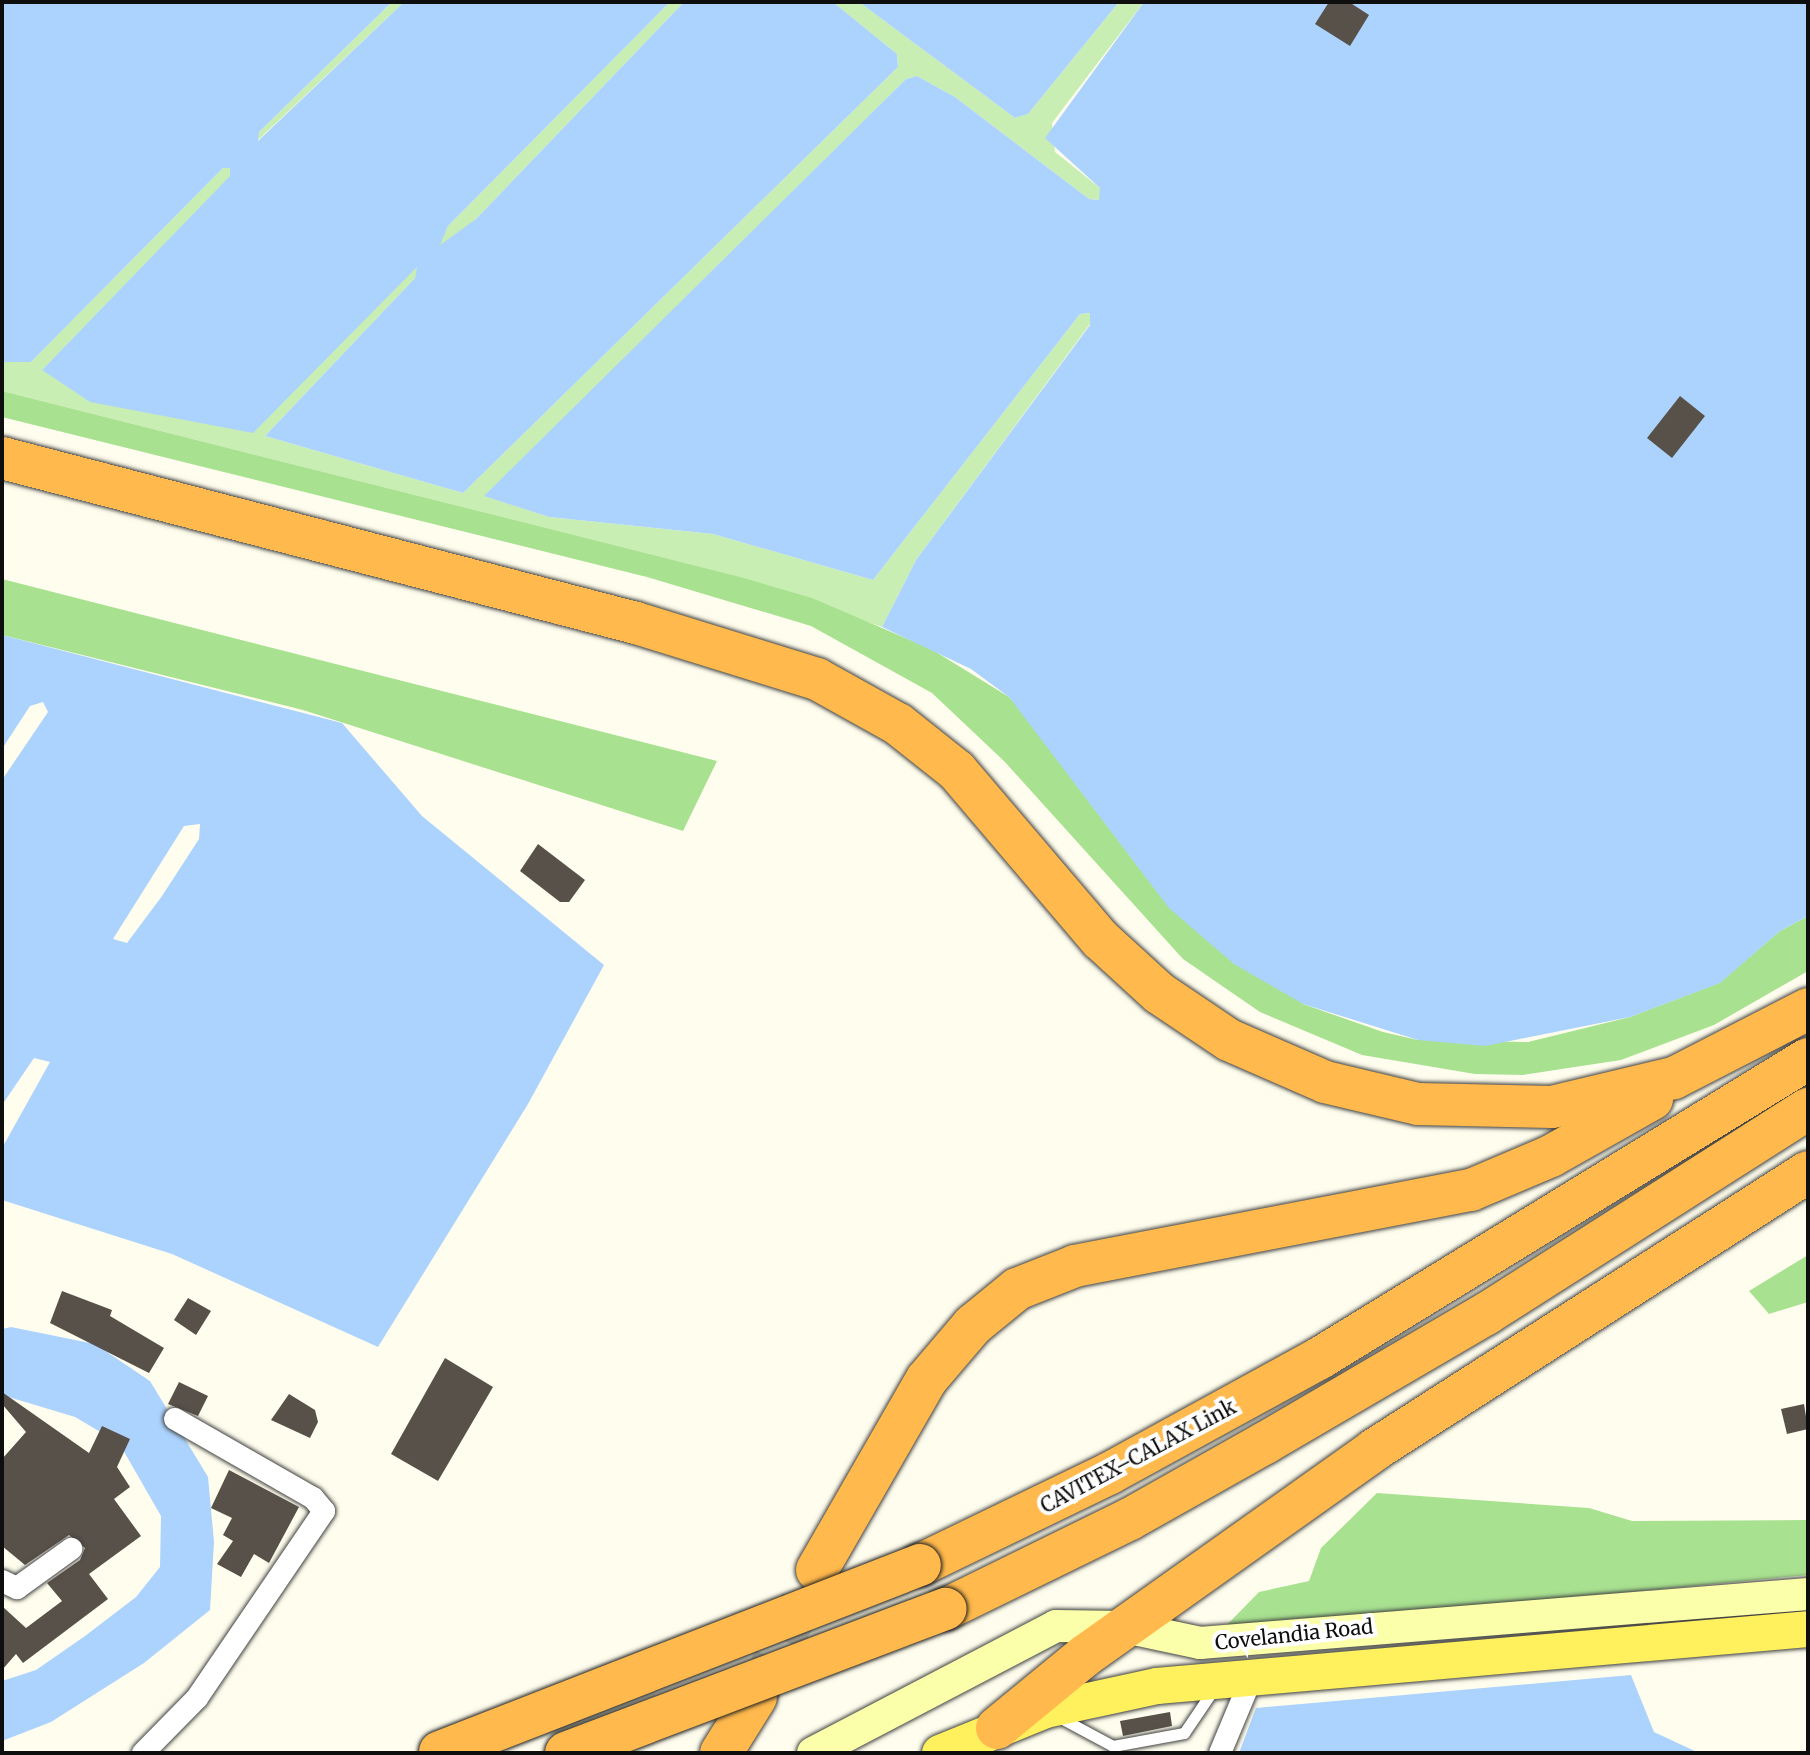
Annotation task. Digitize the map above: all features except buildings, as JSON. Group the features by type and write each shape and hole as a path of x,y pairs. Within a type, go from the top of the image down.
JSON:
{"highway":[{"path":"2,458 710,643 817,679 898,724 957,771 1100,939 1159,993 1229,1040 1303,1075 1418,1104 1522,1109 1641,1088 1719,1059"},
{"path":"817,1570 927,1379 973,1325 1017,1289 1075,1266 1471,1190 1551,1156 1808,1009"},
{"name":"CAVITEX–CALAX Link","path":"438,1752 920,1565 1110,1473 1320,1358 1801,1063"},
{"path":"566,1753 946,1609 1130,1519 1486,1314 1808,1109"},
{"path":"997,1728 1125,1627 1457,1395 1808,1172"},
{"path":"721,1753 756,1697"}],"main road":[{"name":"Covelandia Road","path":"813,1753 1056,1626 1125,1627 1200,1643 1808,1594"},
{"name":"Covelandia Road","path":"940,1753 1046,1710 1237,1676 1808,1629"}],"street":[{"path":"143,1753 197,1698 324,1511 313,1498 175,1419"},
{"path":"2,1581 17,1588 71,1549"},
{"path":"1220,1753 1237,1676"}],"lane":[{"path":"1046,1710 1113,1746 1184,1733 1237,1676"}],"green space":[{"path":"392,2 404,2 257,141 259,132"},
{"path":"670,2 684,2 476,219 447,245 439,245 448,226"},
{"path":"833,2 859,2 1015,118 1028,114 1119,2 1144,2 1052,123 1055,152 1100,188 1100,200 1089,199 955,97 917,76 906,79 485,496 549,517 713,534 873,580 1080,314 1090,313 1090,324 916,560 882,627 733,575 2,391 2,362 31,362 223,168 231,168 231,176 42,370 418,267 415,278 265,436 463,493 898,67 897,54"},
{"path":"2,391 733,575 812,598 931,649 1009,697 1303,1004 1383,1032 1418,1040 1528,1042 1630,1017 1719,983 1780,931 1808,916 1808,971 1714,1025 1621,1060 1523,1075 1475,1074 1362,1055 1260,1012 1183,959 1005,762 932,693 811,626 647,577 2,417"},
{"path":"2,579 717,761 683,831 303,710 2,635"},
{"path":"1808,1255 1808,1302 1769,1314 1749,1291"},
{"path":"1377,1493 1589,1508 1632,1521 1808,1520 1808,1575 1221,1631 1259,1592 1309,1581 1321,1548"}],"water":[{"path":"2,2 392,2 259,132 258,141 404,2 670,2 448,226 440,245 476,219 684,2 833,2 897,54 898,67 463,493 265,436 415,278 417,267 253,433 90,402 42,370 230,176 230,168 223,168 31,362 2,362"},
{"path":"859,2 1119,2 1028,114 1015,118"},
{"path":"1144,2 1808,2 1808,916 1780,931 1720,983 1630,1017 1485,1046 1418,1040 1303,1004 1234,964 1169,908 1009,697 971,669 882,627 916,560 1090,325 1090,313 1080,314 873,580 713,534 549,517 484,496 906,79 917,76 955,97 1089,199 1099,200 1100,188 1045,138"},
{"path":"2,635 342,723 422,816 604,965 528,1104 378,1347 172,1254 2,1200 2,1148 50,1062 34,1058 2,1105 2,780 48,712 43,702 30,706 2,749","holes":["200,824 199,839 127,943 113,939 184,826"]},
{"path":"11,1327 95,1344 150,1381 208,1477 214,1542 210,1610 144,1663 51,1722 2,1741 2,1681 36,1670 85,1636 136,1597 160,1567 161,1516 119,1443 75,1417 2,1395 2,1329"},
{"path":"1631,1675 1654,1732 1699,1753 1239,1753 1256,1708"}],"tunnel":[{"path":"756,1697 808,1589"}]}
